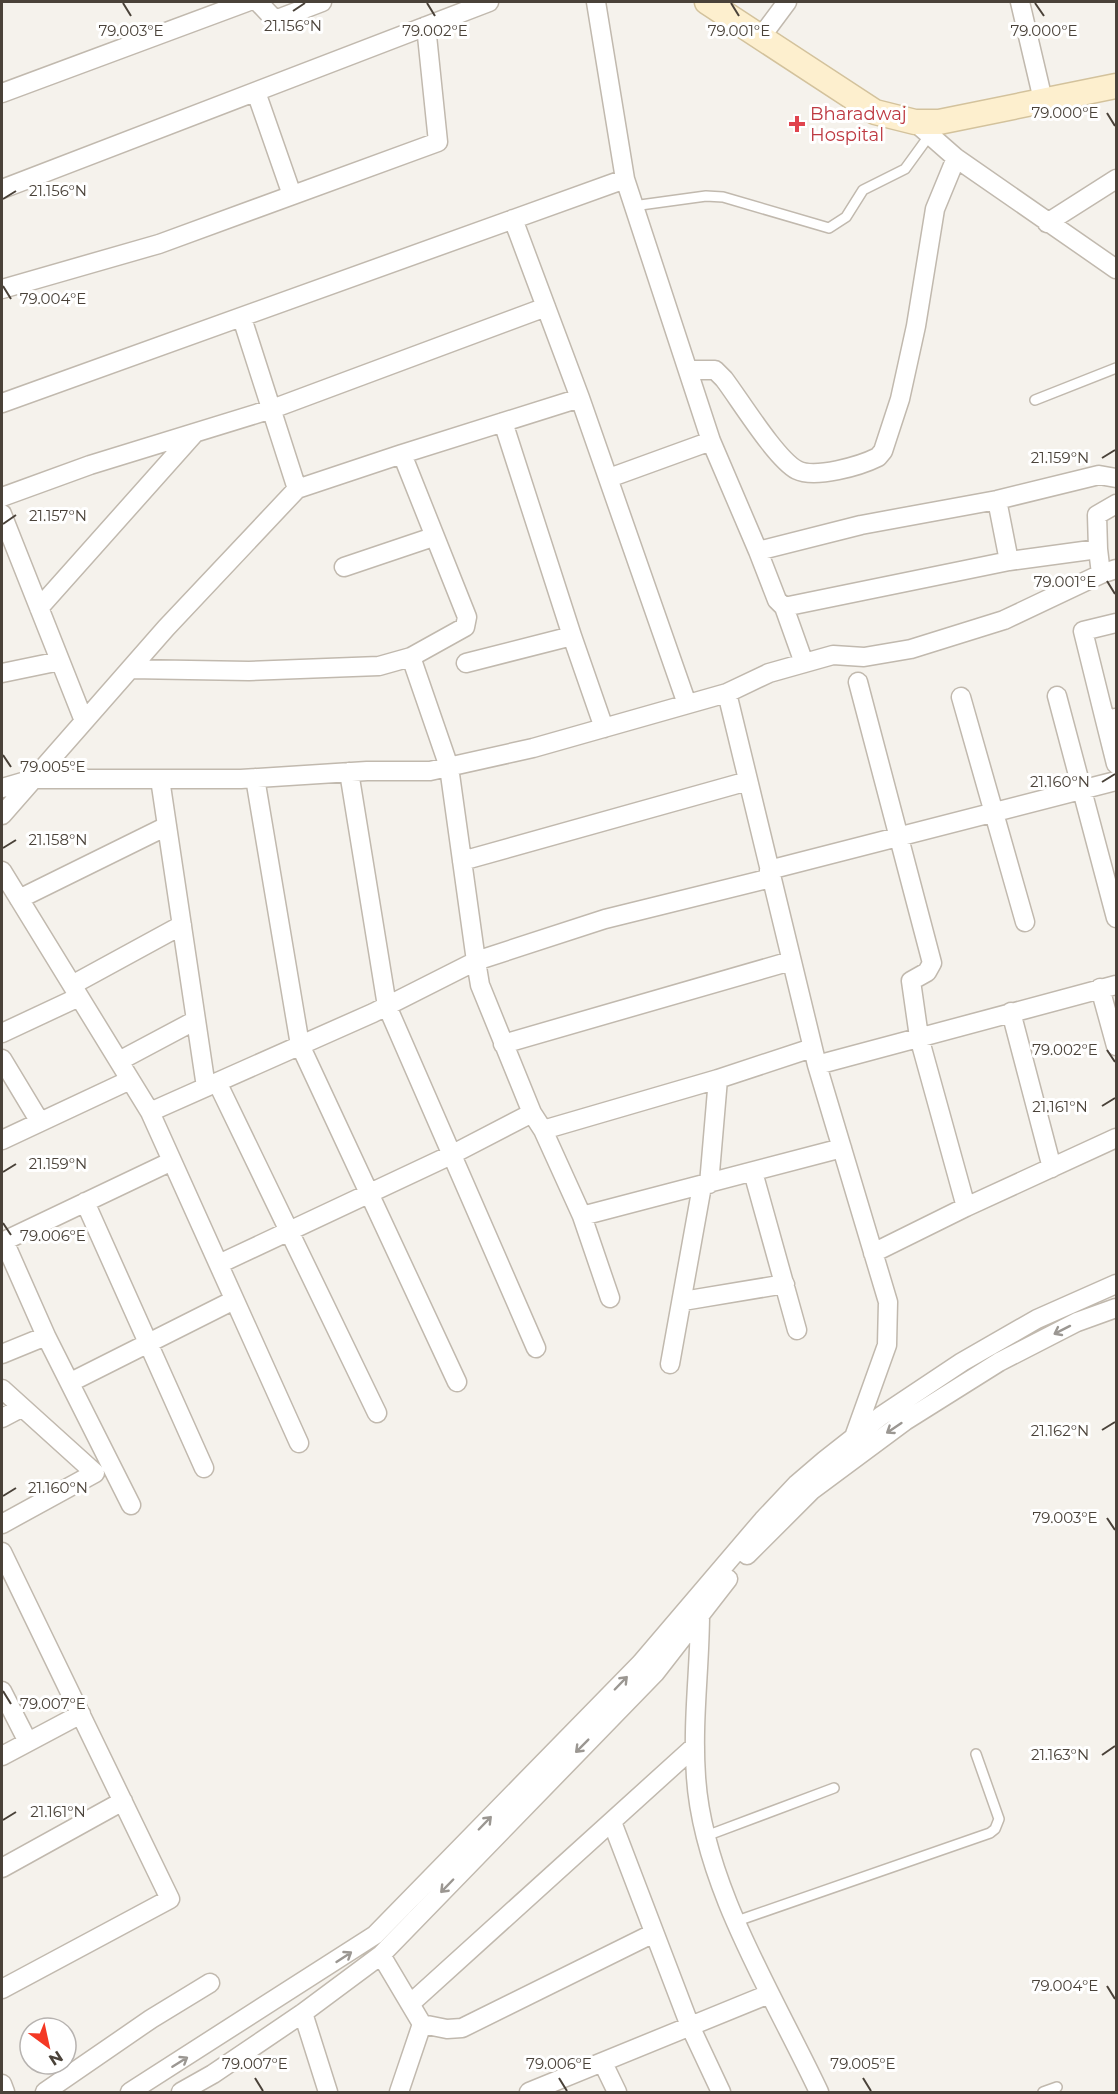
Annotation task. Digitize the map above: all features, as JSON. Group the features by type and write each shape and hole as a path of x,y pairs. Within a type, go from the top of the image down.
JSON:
{"street":[{"path":"2,93 248,2"},
{"path":"258,2 275,20 322,2"},
{"path":"2,189 489,2"},
{"path":"596,2 625,179 633,206 711,441 777,600 784,607 804,663"},
{"path":"706,2 875,112 922,129 956,158 1116,269"},
{"path":"761,37 788,2"},
{"path":"1020,2 1043,100"},
{"path":"2,289 159,244 438,142 426,26"},
{"path":"922,129 939,122 1116,86"},
{"path":"256,92 292,195"},
{"path":"688,370 707,368 720,374 777,451 795,469 803,472 827,472 878,457 883,451 902,388 916,326 935,209 956,158"},
{"path":"2,403 625,179"},
{"path":"1047,223 1116,180"},
{"path":"513,219 609,478 687,704"},
{"path":"2,497 90,465 272,410 546,307"},
{"path":"242,318 297,489"},
{"path":"2,815 130,669 297,489 580,398"},
{"path":"503,422 604,728"},
{"path":"39,608 195,433"},
{"path":"609,478 711,441"},
{"path":"130,669 273,670 379,666 411,657 465,627 467,617 433,537 402,454"},
{"path":"758,551 861,525 997,500 1099,475 1116,478"},
{"path":"997,500 1009,561"},
{"path":"2,788 33,779 255,778 349,772 430,771 533,748 727,693 769,673 833,655 864,657 911,650 1004,620 1109,572 1098,549 1097,515 1116,504"},
{"path":"2,514 84,721"},
{"path":"344,567 433,537"},
{"path":"784,607 1009,561 1098,549"},
{"path":"1116,623 1083,632 1111,719 1116,764"},
{"path":"466,663 572,636"},
{"path":"411,657 449,767 480,985 532,1113 543,1130 582,1216 610,1298"},
{"path":"2,673 60,661"},
{"path":"858,682 932,963 927,972 911,981 920,1037 966,1207"},
{"path":"727,693 814,1056 888,1302 887,1345 858,1444"},
{"path":"1057,696 1116,918"},
{"path":"961,697 1025,922"},
{"path":"349,772 387,1006 536,1348"},
{"path":"255,778 300,1045 457,1382"},
{"path":"160,779 196,1020 212,1084 289,1230 377,1413"},
{"path":"462,861 748,781"},
{"path":"150,1112 387,1006 476,961 605,919 900,836 1116,781"},
{"path":"19,899 167,826"},
{"path":"2,871 150,1112 299,1443"},
{"path":"2,1033 76,991 182,925"},
{"path":"503,1044 791,961"},
{"path":"543,1130 718,1079 814,1056 920,1037 1108,987 1116,1046"},
{"path":"1011,1012 1052,1168"},
{"path":"118,1061 196,1020"},
{"path":"2,1059 40,1122"},
{"path":"670,1364 706,1184 718,1079"},
{"path":"2,1140 130,1080"},
{"path":"219,1264 452,1155 532,1113"},
{"path":"873,1253 1116,1138"},
{"path":"582,1216 842,1149"},
{"path":"103,1469 71,1382 46,1336 3,1241 172,1161"},
{"path":"753,1172 798,1330"},
{"path":"85,1202 204,1468"},
{"path":"683,1301 785,1284"},
{"path":"181,2092 213,2074 303,2013 381,1955 655,1673 696,1609 790,1491 858,1444 962,1362 1037,1319 1116,1284"},
{"path":"71,1382 234,1300"},
{"path":"858,1444 999,1362 1077,1322 1116,1308"},
{"path":"2,1354 46,1336"},
{"path":"2,1389 21,1408 103,1469 130,1505"},
{"path":"2,1418 21,1408"},
{"path":"2,1524 103,1469"},
{"path":"2,1552 9,1584 81,1714 170,1899 2,1989"},
{"path":"696,1609 696,1779 706,1836 737,1921 769,1994 819,2092"},
{"path":"130,2092 375,1935 696,1609"},
{"path":"2,1691 28,1742"},
{"path":"2,1756 81,1714"},
{"path":"410,2004 695,1746"},
{"path":"2,1868 123,1801"},
{"path":"612,1822 690,2026 721,2092"},
{"path":"381,1955 422,2024 447,2029 462,2028 654,1933"},
{"path":"45,2092 151,2019 210,1983"},
{"path":"529,2092 769,1994"},
{"path":"303,2013 328,2092"},
{"path":"399,2092 422,2024"},
{"path":"603,2063 617,2092"},
{"path":"213,2074 217,2092"},
{"path":"2,2084 5,2092"}],"lane":[{"path":"633,206 706,196 723,197 829,228 846,217 864,190 905,169 922,129"},
{"path":"1035,400 1116,368"},
{"path":"737,1921 990,1833 998,1824 999,1819 976,1754"},
{"path":"706,1836 834,1788"},
{"path":"1043,2092 1057,2087"}],"place":[{"name":"Bharadwaj Hospital","path":"797,124"}]}
